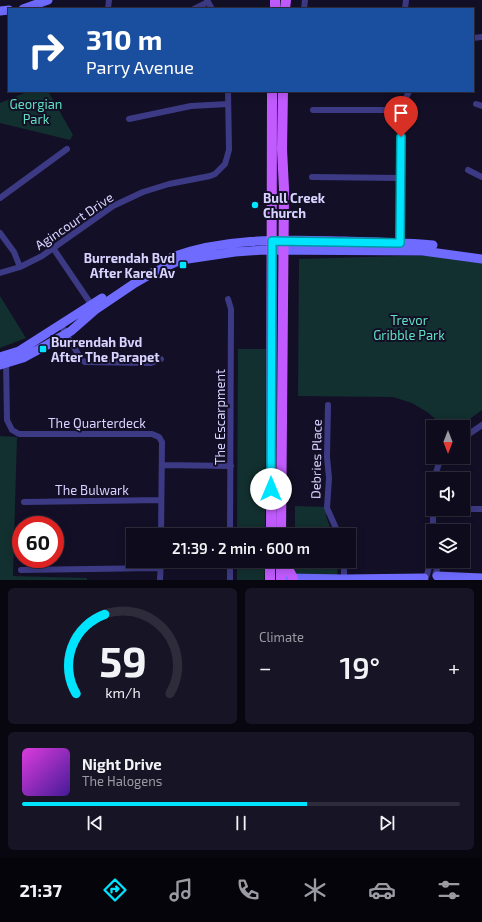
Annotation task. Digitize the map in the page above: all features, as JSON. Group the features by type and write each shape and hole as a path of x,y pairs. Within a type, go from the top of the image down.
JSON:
{"main road":[{"path":"26,8 48,0"},
{"path":"270,528 272,92"},
{"path":"281,528 284,245 283,92"},
{"path":"3,360 60,325 93,307 158,263 198,249 243,241 272,245 400,247 442,246 482,253"},
{"path":"400,247 482,258"},
{"path":"3,360 23,358 66,334 93,307"},
{"path":"270,568 270,580"},
{"path":"272,568 281,580"},
{"path":"281,568 281,580"},
{"path":"288,568 293,578"},
{"path":"281,580 293,578 344,580 431,577 482,578"}],"street":[{"path":"196,8 207,1"},
{"name":"Agincourt Drive","path":"0,273 20,267 42,256 113,206 143,192 169,184 210,176 221,169 228,159 229,150 228,92"},
{"path":"400,247 402,178 401,110 409,92"},
{"path":"129,119 191,106 228,104"},
{"path":"313,110 401,110"},
{"path":"0,198 67,149"},
{"path":"468,170 482,177"},
{"path":"312,177 402,178"},
{"path":"0,233 14,252 20,267"},
{"path":"53,248 93,307"},
{"name":"The Escarpment","path":"228,300 231,310 230,528"},
{"path":"60,325 81,359 85,362 151,363 161,359"},
{"name":"The Quarterdeck","path":"3,360 7,420 12,430 19,434 152,434 159,437 162,442 161,528"},
{"name":"Debries Place","path":"328,405 327,457 329,478 327,508 336,528"},
{"path":"470,433 482,425"},
{"path":"162,465 230,466"},
{"name":"The Bulwark","path":"24,502 161,500"},
{"path":"470,509 482,509"},
{"path":"21,570 160,568 160,580"},
{"path":"230,568 230,580"},
{"path":"344,568 344,580"},
{"path":"431,577 437,568"}],"green space":[{"name":"Georgian Park","path":"27,92 49,92 73,135 70,140 0,123 0,103"},
{"name":"Trevor Gribble Park","path":"434,256 482,263 482,410 468,420 437,420 412,403 393,397 298,396 299,259"},
{"path":"0,296 26,338 0,348"},
{"path":"238,349 266,349 265,528 237,528"},
{"path":"0,436 17,437 15,516 12,516 13,576 87,578 87,580 0,580"},
{"path":"295,506 326,507 326,516 330,528 295,528"},
{"path":"237,568 265,568 264,580 237,580"},
{"path":"295,568 338,568 337,580 294,580"}],"place":[{"name":"Bull Creek Church","path":"255,205"},
{"name":"Burrendah Bvd After Karel Av","path":"183,265"},
{"name":"Burrendah Bvd After The Parapet","path":"43,349"}],"route":[{"path":"271,489 272,241 400,243 402,178 401,137"}]}
